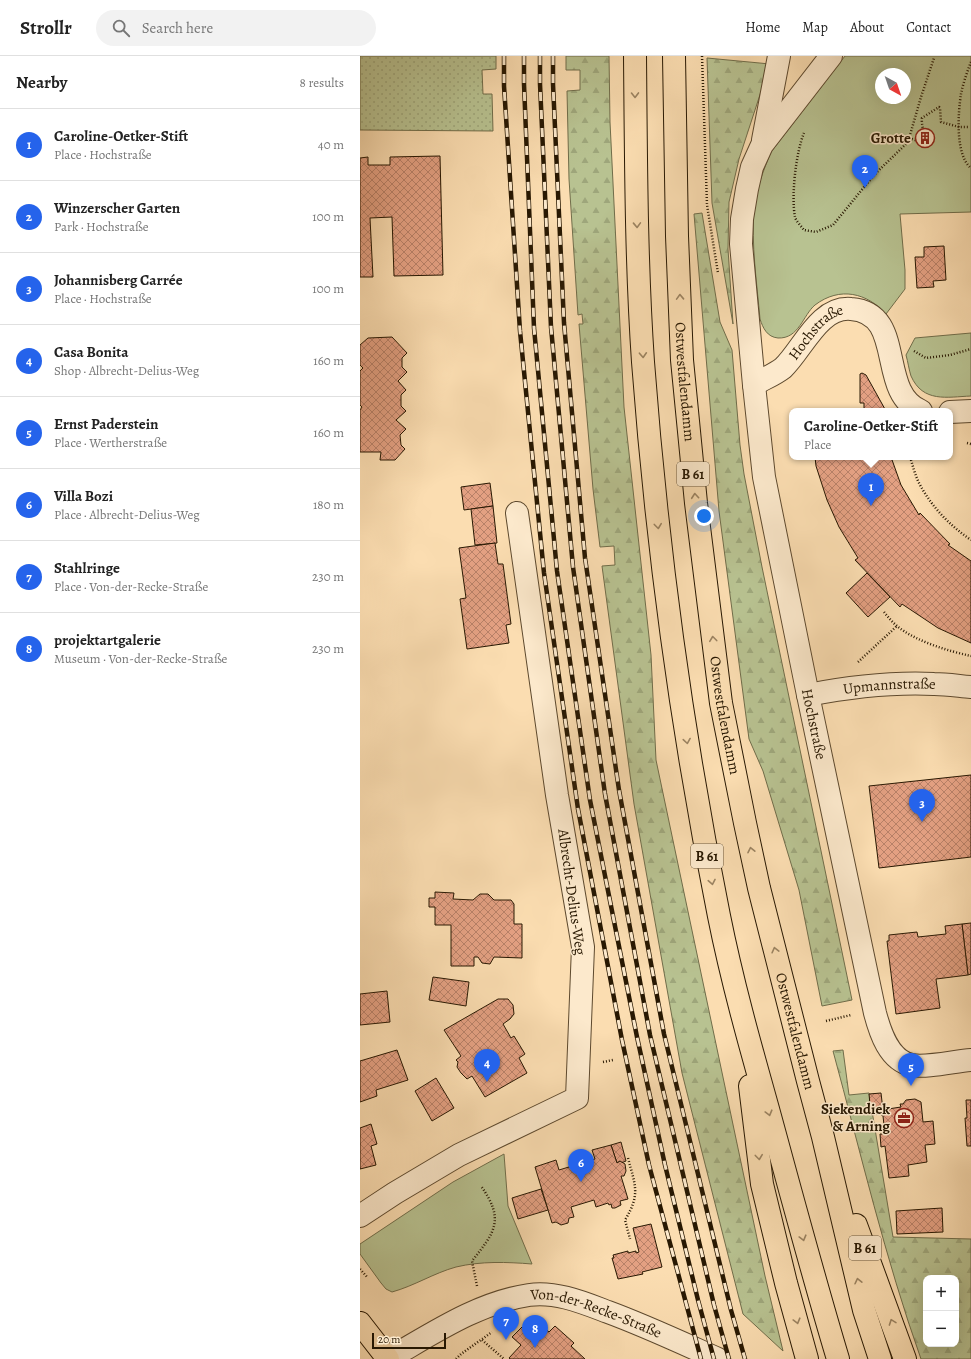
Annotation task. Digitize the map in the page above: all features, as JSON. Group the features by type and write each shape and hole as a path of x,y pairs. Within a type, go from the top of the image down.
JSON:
{"main road":[{"name":"B 61","path":"635,56 637,224 643,352 657,519 681,702 719,919 740,1008 818,1293 838,1359"},
{"name":"Ostwestfalendamm","path":"674,56 677,236 682,360 696,503 721,703 759,888 823,1137 864,1310 880,1359"},
{"name":"B 61","path":"740,1008 762,1184 786,1283 807,1359"},
{"name":"B 61","path":"823,1137 905,1359"},
{"path":"360,1323 388,1359"}],"street":[{"name":"Hochstraße","path":"779,56 762,145 752,167 742,219 741,244 764,476 808,695 877,1021 882,1036 889,1049 896,1057 903,1062 912,1065 922,1066 971,1060"},
{"name":"Hochstraße","path":"762,145 831,56"},
{"name":"Hochstraße","path":"754,385 782,368 798,351 822,319 836,311 850,308 868,312 880,323 900,391 913,408"},
{"path":"953,412 971,411"},
{"name":"Albrecht-Delius-Weg","path":"360,1216 395,1193 459,1155 577,1098 583,947 557,795 517,513"},
{"name":"Upmannstraße","path":"808,695 856,687 881,685 935,684 971,687"},
{"name":"Von-der-Recke-Straße","path":"388,1359 481,1308 530,1295 555,1296 574,1299 630,1320 718,1359"}],"path":[{"path":"702,56 707,205 719,280"},
{"path":"793,106 808,121 799,144 794,194 796,218 804,230 816,232 833,225 874,175 908,142 934,58"},
{"path":"971,62 961,94 959,127 961,153 965,162 971,168"},
{"path":"909,138 915,140 922,138 924,131 922,118 939,107 941,122 959,127 968,127"},
{"path":"941,357 971,349"},
{"path":"967,443 971,444"},
{"path":"911,460 919,482 930,501 945,519 959,532 971,540"},
{"path":"884,612 897,626 912,636 937,646 971,656"},
{"path":"886,636 897,626"},
{"path":"826,1021 853,1015"},
{"path":"602,1062 613,1060"},
{"path":"628,1158 635,1185 636,1196 632,1210 625,1220 630,1239"},
{"path":"472,1266 472,1261 492,1235 494,1225 494,1208 481,1186"},
{"path":"360,1269 368,1278"},
{"path":"482,1340 504,1359"}],"green space":[{"path":"360,56 496,56 496,69 482,70 483,94 492,94 493,131 360,130"},
{"path":"566,56 609,56 610,122 624,407 651,655 656,760 765,1276 783,1351 743,1314 682,1073 634,804 602,566 615,565 614,546 600,547 593,489 579,324 583,324 582,314 578,315 569,179 567,91 580,90 580,70 566,70"},
{"path":"845,56 971,56 971,212 900,214 905,270 905,289 886,314 879,307 862,297 853,294 834,295 815,305 796,331 791,335 778,338 771,336 766,332 760,319 753,236 754,208 763,172 771,152"},
{"path":"707,58 770,64 739,159 729,202 728,249 733,324 712,203"},
{"path":"702,213 720,322 732,350 744,474 852,1000 822,1006 799,890 763,771 749,739 719,511 694,214"},
{"path":"971,333 971,396 945,397 936,396 922,391 916,385 911,376 906,355 915,338"},
{"path":"843,1050 849,1095 869,1093 893,1237 971,1239 971,1359 921,1359 896,1283 833,1051"},
{"path":"504,1154 508,1206 532,1264 494,1262 465,1265 456,1267 392,1292 386,1289 360,1254 360,1244 453,1182"}],"building":[{"name":"Grotte","path":"926,133 928,136 927,140 923,141"},
{"path":"440,156 443,275 394,276 392,217 370,218 373,277 360,277 360,158 368,157 368,165 390,165 390,157"},
{"path":"944,246 946,280 933,281 934,287 917,288 915,257 924,257 924,247"},
{"path":"392,337 407,353 402,358 402,367 407,372 398,381 406,390 401,395 401,406 406,411 396,420 406,429 400,435 401,445 405,449 395,460 380,460 381,452 360,452 360,410 362,407 360,405 360,371 363,368 360,365 360,345 368,338"},
{"path":"862,373 866,375 884,408 864,408 864,403 860,403 860,374"},
{"path":"815,460 892,460 901,485 919,515 920,513 950,544 948,545 971,561 971,643 938,628 902,604 900,607 855,560 858,558 839,527 827,500"},
{"path":"490,483 493,506 464,510 461,487"},
{"path":"493,506 497,543 475,545 471,509"},
{"path":"495,543 498,564 503,564 511,624 506,625 509,643 467,649 460,599 466,598 459,548"},
{"path":"867,573 890,597 868,617 846,593"},
{"path":"971,775 971,857 879,868 869,786"},
{"path":"435,892 454,893 453,899 473,900 480,894 488,894 494,900 511,900 514,904 514,924 522,924 522,958 494,957 490,964 482,963 478,957 474,957 474,966 451,966 451,925 435,925 435,907 429,907 429,898 435,898"},
{"path":"971,923 971,974 968,975 962,924"},
{"path":"962,924 968,975 936,979 940,1008 896,1014 887,941 889,941 889,935 917,932 918,937 946,934 945,926"},
{"path":"433,977 469,982 466,1006 429,1000"},
{"path":"387,991 390,1022 360,1025 360,994"},
{"path":"498,999 508,999 513,1005 514,1014 503,1024 511,1038 514,1036 525,1054 519,1058 527,1073 485,1097 472,1076 467,1079 457,1067 458,1062 456,1060 461,1056 444,1030"},
{"path":"397,1050 408,1080 376,1090 377,1096 360,1102 360,1061"},
{"path":"436,1078 454,1108 432,1121 415,1091"},
{"path":"881,1093 883,1110 880,1114 871,1115 869,1094"},
{"path":"915,1099 921,1102 923,1122 933,1121 935,1144 925,1145 927,1162 908,1165 909,1176 889,1178 885,1146 881,1147 880,1134 885,1134 883,1116 880,1114 885,1106 888,1109 901,1107 900,1104 903,1104 906,1100"},
{"path":"966,1100 971,1100 971,1146 967,1146 965,1118 967,1118"},
{"path":"371,1124 377,1144 371,1146 376,1165 360,1169 360,1128"},
{"path":"621,1142 626,1161 621,1163 620,1161 617,1163 611,1145"},
{"path":"611,1145 617,1163 620,1161 625,1164 626,1171 624,1176 621,1176 628,1199 620,1201 621,1205 615,1208 612,1208 611,1204 609,1205 608,1203 596,1207 594,1200 571,1207 574,1217 569,1218 568,1223 561,1225 556,1222 552,1223 535,1167 556,1160 559,1170 595,1159 592,1150"},
{"path":"541,1189 548,1210 518,1219 512,1198"},
{"path":"942,1208 943,1232 897,1234 896,1211"},
{"path":"651,1224 662,1267 642,1272 643,1274 618,1279 612,1258 614,1258 613,1255 628,1251 628,1253 636,1251 636,1253 639,1252 633,1228"},
{"path":"540,1324 549,1332 555,1326 574,1343 571,1346 585,1359 510,1359 509,1358 521,1345 512,1337 522,1327 531,1334"}],"railway":[{"path":"504,56 504,86 520,331 544,573 578,809 622,1040 649,1165 701,1359"},
{"path":"524,56 534,328 557,571 590,800 637,1037 665,1165 714,1359"},
{"path":"540,56 551,327 573,567 605,794 650,1035 714,1305 729,1359"},
{"path":"553,56 564,323 585,558 619,790 664,1034 731,1310 745,1359"}],"place":[{"name":"Grotte","path":"925,138"},
{"name":"Winzerscher Garten","path":"865,188"},
{"name":"Caroline-Oetker-Stift","path":"871,506"},
{"name":"Johannisberg Carrée","path":"922,822"},
{"name":"Casa Bonita","path":"487,1082"},
{"name":"Ernst Paderstein","path":"911,1086"},
{"name":"Siekendiek & Arning","path":"904,1118"},
{"name":"Villa Bozi","path":"581,1182"},
{"name":"Stahlringe","path":"506,1340"},
{"name":"projektartgalerie","path":"535,1348"}]}
